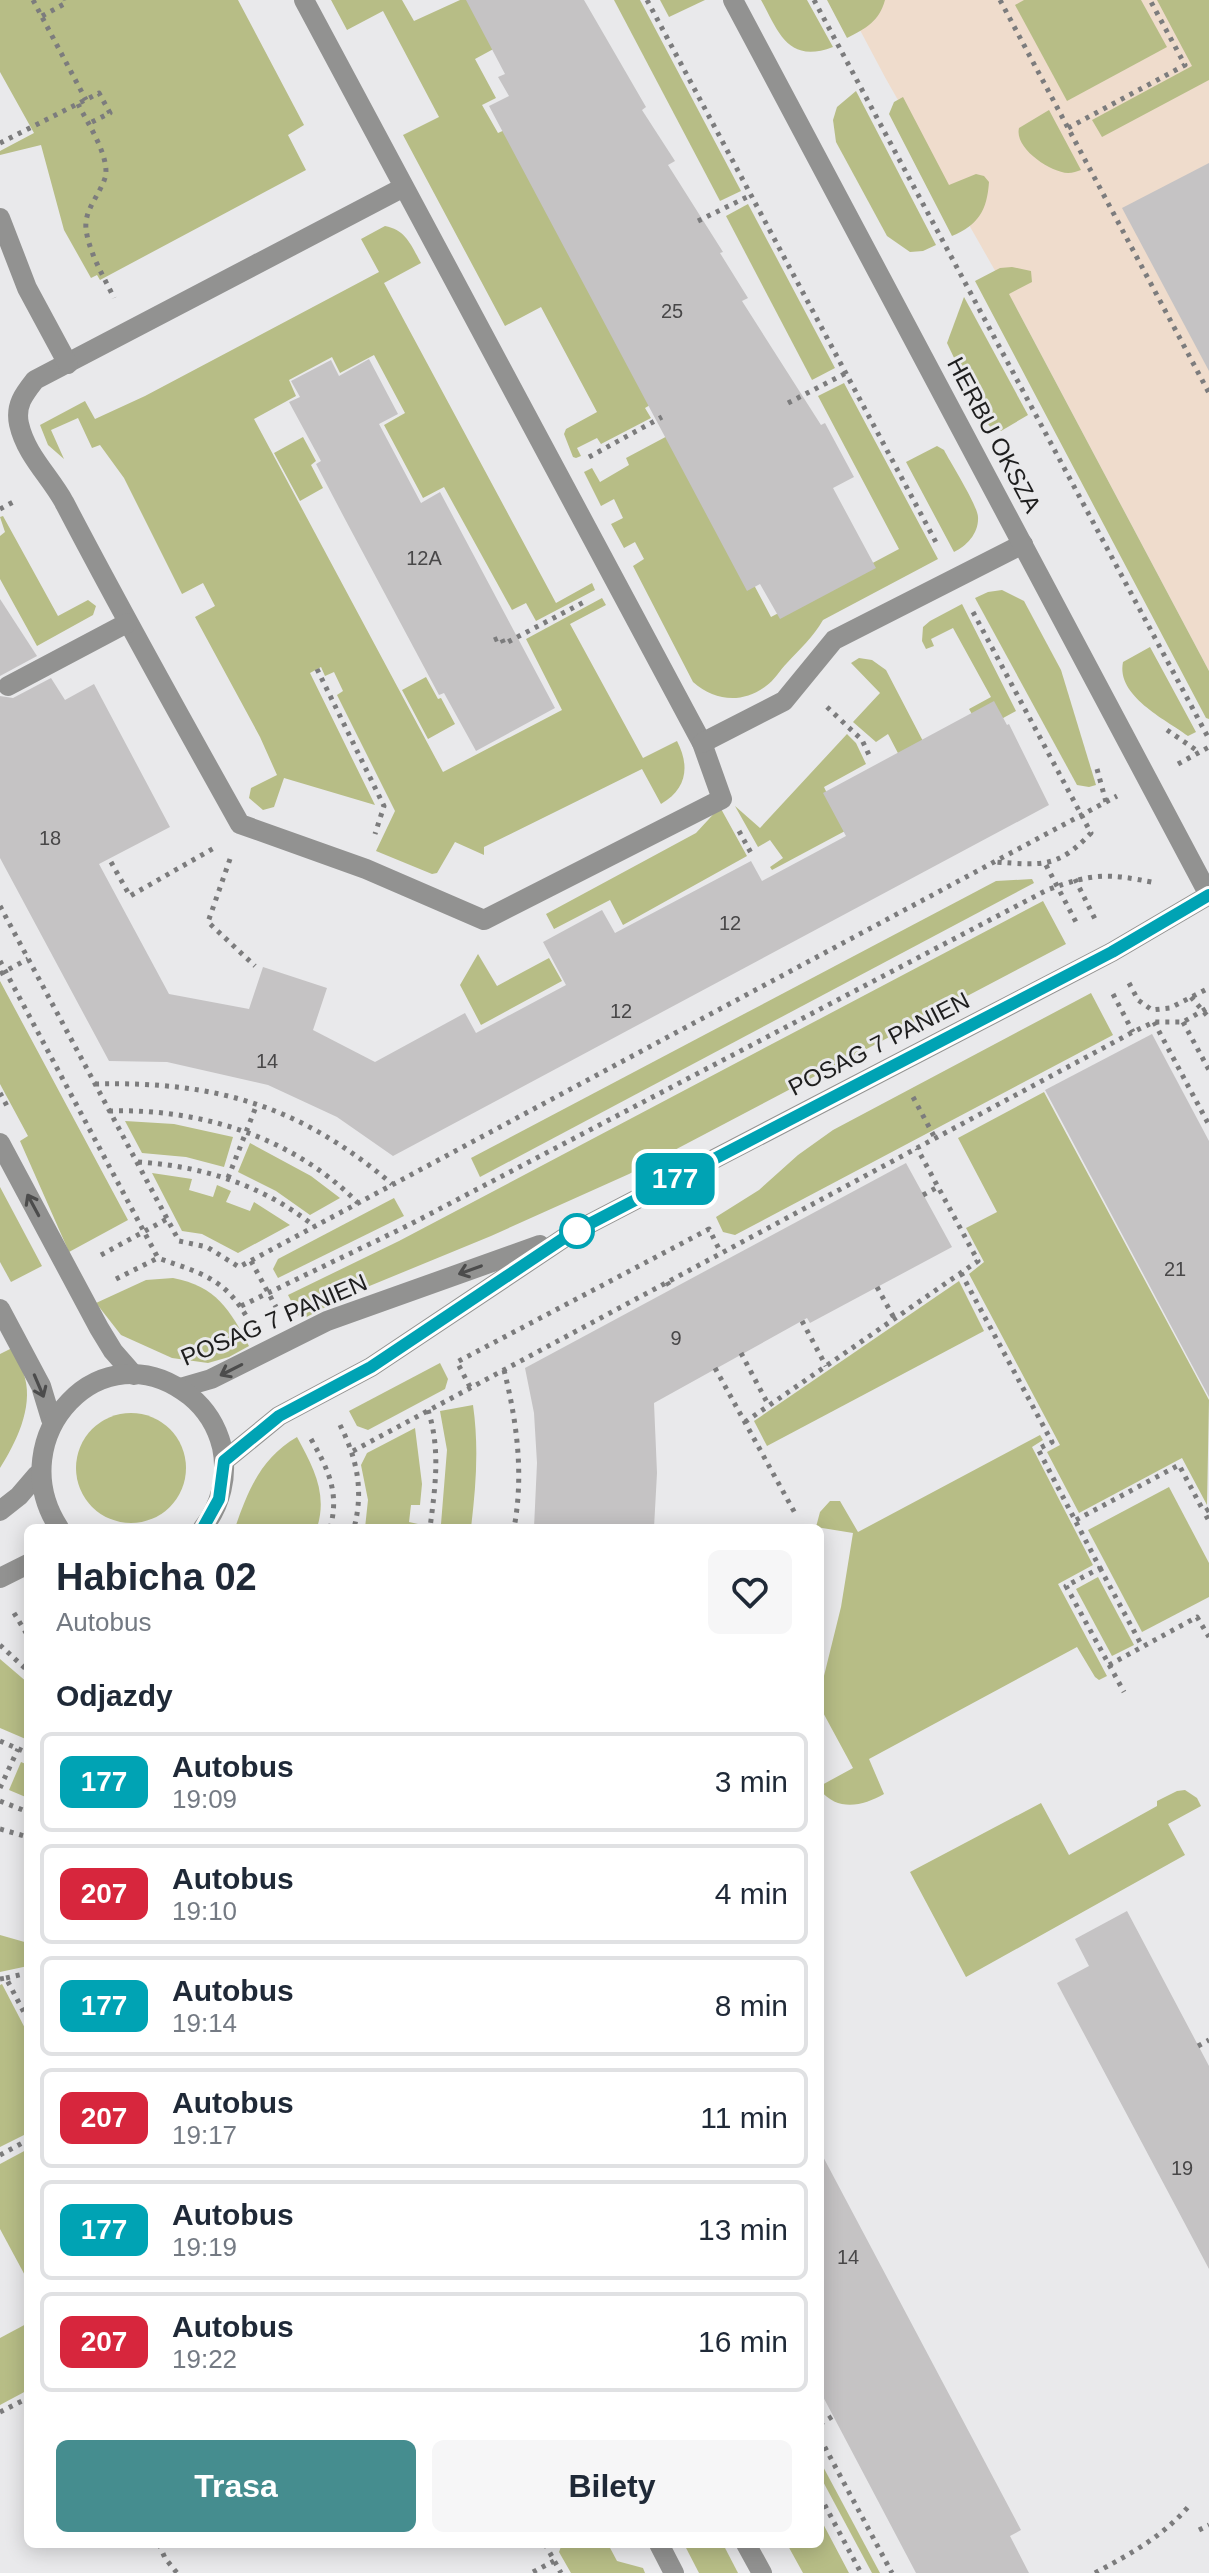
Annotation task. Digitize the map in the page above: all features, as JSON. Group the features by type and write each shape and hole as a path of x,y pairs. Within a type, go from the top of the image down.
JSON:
{"street":[{"path":"304,0 702,743 722,799 484,920 366,869 236,831 53,481 31,457 18,422 20,400 35,380 404,187"},
{"name":"HERBU OKSZA","path":"733,0 1209,895"},
{"path":"0,218 27,288 68,364"},
{"path":"702,743 784,701 834,640 1023,544"},
{"path":"8,686 127,623"},
{"name":"POSAG 7 PANIEN","path":"224,1461 279,1416 371,1367 570,1234 1123,946 1209,895"},
{"path":"0,1143 99,1328 113,1351 134,1375"},
{"name":"POSAG 7 PANIEN","path":"180,1388 211,1379 327,1321 570,1234"},
{"path":"0,1309 41,1386 51,1419"},
{"path":"56,1524 44,1504 37,1475 39,1446 51,1419 63,1403 86,1386 114,1376 134,1375 153,1377 180,1388 208,1415 221,1442 224,1461 219,1499 206,1524"},
{"path":"0,1511 19,1496 37,1475"},
{"path":"0,1578 24,1566"},
{"path":"661,2548 674,2573"},
{"path":"748,2548 762,2573"}],"path":[{"path":"33,0 86,100"},
{"path":"42,16 66,3 65,0"},
{"path":"647,0 1091,833 1076,848 1046,865 995,862"},
{"path":"814,0 1209,739"},
{"path":"1000,0 1209,393"},
{"path":"1068,128 1185,65 1150,0"},
{"path":"0,143 99,93 110,113 88,124"},
{"path":"78,104 106,161 106,176 88,210 86,226 90,246 130,331"},
{"path":"698,221 751,195"},
{"path":"788,403 846,373"},
{"path":"558,474 662,417"},
{"path":"494,640 501,637 504,644 617,584"},
{"path":"317,669 384,806 366,869"},
{"path":"800,682 862,740 870,757"},
{"path":"1170,768 1209,747"},
{"path":"0,906 179,1241 207,1247 239,1267 1124,792"},
{"path":"111,862 130,896 236,831"},
{"path":"236,831 208,922 255,966"},
{"path":"1046,865 1077,924"},
{"path":"0,961 2,972 158,1258 216,1281 241,1306 407,1226 1016,904 1075,879 1113,875 1136,879"},
{"path":"1075,879 1092,912"},
{"path":"2,972 28,959"},
{"path":"1124,974 1138,1000 1152,1010 1170,1008 1209,988"},
{"path":"1107,981 1133,1032"},
{"path":"1191,997 1209,1018"},
{"path":"353,1451 1133,1032 1154,1022 1183,1022 1209,1007"},
{"path":"1154,1022 1209,1125"},
{"path":"1183,1022 1209,1070"},
{"path":"895,1065 935,1138"},
{"path":"95,1084 181,1086 231,1095 323,1135 347,1149 392,1184"},
{"path":"228,1178 257,1104"},
{"path":"109,1111 163,1112 246,1131 296,1155 343,1188 358,1203"},
{"path":"745,1422 978,1261 917,1148"},
{"path":"137,1162 205,1171 228,1178 267,1195 314,1226"},
{"path":"923,1195 938,1187"},
{"path":"92,1260 167,1219"},
{"path":"470,1387 457,1362 709,1229 721,1253"},
{"path":"106,1284 158,1258"},
{"path":"251,1261 280,1314"},
{"path":"961,1273 1052,1442 1038,1449 1142,1646"},
{"path":"667,1282 672,1290"},
{"path":"877,1287 894,1318"},
{"path":"802,1321 826,1366"},
{"path":"741,1353 769,1406"},
{"path":"715,1368 796,1515"},
{"path":"504,1370 516,1428 518,1456 514,1524"},
{"path":"428,1410 436,1436 437,1467 430,1524"},
{"path":"336,1419 353,1451 358,1468 359,1492 355,1524"},
{"path":"309,1434 331,1479 335,1505 331,1524"},
{"path":"1076,1520 1179,1465 1207,1510 1209,1521"},
{"path":"1100,1568 1066,1586 1124,1692"},
{"path":"1109,1665 1197,1617 1209,1637"},
{"path":"0,1645 24,1667"},
{"path":"0,1741 24,1751"},
{"path":"0,1788 18,1749"},
{"path":"0,1801 24,1810"},
{"path":"0,1829 24,1836"},
{"path":"24,1974 3,1978 24,2013"},
{"path":"1198,2046 1209,2040"},
{"path":"0,2155 24,2142"},
{"path":"0,2412 24,2400"},
{"path":"824,2422 833,2416"},
{"path":"824,2446 892,2573"},
{"path":"824,2504 861,2573"},
{"path":"1095,2573 1169,2529 1188,2507"},
{"path":"1199,2530 1209,2525"},
{"path":"161,2548 177,2573"},
{"path":"547,2548 561,2573"},
{"path":"533,2572 554,2561"}],"shaded area":[{"path":"844,0 1209,0 1209,671 1018,311"}],"green space":[{"path":"0,0 238,0 304,125 288,135 306,170 100,280 97,275 91,278 64,230 41,145 0,155 0,151 34,133 0,72"},
{"path":"331,0 402,0 414,21 460,0 583,0 475,59 496,98 482,105 498,133 507,129 655,402 645,408 651,418 601,444 597,438 577,448 581,456 573,457 564,434 566,429 597,412 541,307 505,326 403,135 439,117 383,11 347,30"},
{"path":"614,0 640,0 741,191 720,201"},
{"path":"660,0 705,0 669,17"},
{"path":"761,0 807,0 833,47 818,51 795,48 780,34"},
{"path":"827,0 885,0 875,19 847,38"},
{"path":"1024,0 1141,0 1167,47 1067,101 1015,5"},
{"path":"1157,0 1209,0 1209,80 1102,137 1092,120 1192,66"},
{"path":"856,91 936,245 923,251 910,252 887,236 836,142 833,120 837,107"},
{"path":"903,97 949,185 976,174 984,176 989,182 980,216 952,236 889,114 894,102"},
{"path":"1049,110 1081,170 1061,172 1043,164 1022,143 1019,128"},
{"path":"748,204 835,368 812,380 726,216"},
{"path":"385,226 403,235 421,263 384,283 556,603 592,583 595,590 536,621 526,603 512,610 444,487 423,498 384,425 405,413 374,355 340,373 332,357 289,380 296,396 254,419 443,772 562,710 526,639 602,598 606,605 570,624 643,758 677,741 685,768 681,784 661,804 642,769 484,847 484,855 455,842 437,873 432,874 376,851 395,811 337,695 343,691 334,672 325,676 321,667 310,673 375,805 284,778 274,807 263,810 249,798 251,788 277,775 260,737 195,617 215,606 203,583 182,594 124,478 100,445 92,448 78,418 51,430 64,459 48,445 40,425 85,401 95,419 145,396 379,272 361,239"},
{"path":"1000,268 1031,271 1032,282 1009,294 1209,671 1209,719 975,281"},
{"path":"964,297 1028,415 1001,431 992,429 981,415 947,343"},
{"path":"844,383 938,559 823,620 772,681 757,692 738,698 710,693 693,682 633,566 644,559 635,542 624,548 611,524 623,518 614,499 601,506 584,472 592,468 600,482 629,465 626,458 673,433 771,617 899,549 818,396"},
{"path":"303,437 316,461 311,465 323,488 300,501 274,453"},
{"path":"937,446 944,450 978,517 971,538 954,552 906,462"},
{"path":"3,516 58,616 88,600 96,606 93,615 37,646 0,579 0,536 5,532 0,517"},
{"path":"1002,590 1024,601 1061,670 1096,785 1077,785 975,598"},
{"path":"962,604 1016,711 981,730 969,709 991,697 953,628 931,639 934,646 926,649 922,641 923,627"},
{"path":"1150,647 1196,732 1188,736 1144,705 1127,686 1123,662"},
{"path":"859,658 872,660 886,670 925,745 900,757 888,734 876,742 853,722 880,693 851,663"},
{"path":"426,677 455,724 428,739 402,690"},
{"path":"847,734 856,743 866,764 824,787 845,831 772,870 770,867 783,858 770,840 758,847 735,806 760,828"},
{"path":"720,807 747,856 623,925 610,900 554,929 546,914 696,833"},
{"path":"1032,879 1034,883 480,1177 471,1158 996,881"},
{"path":"1043,901 1066,944 629,1174 491,1236 350,1294 301,1320 288,1295 399,1241"},
{"path":"478,954 497,986 549,958 562,981 481,1025 460,985"},
{"path":"0,981 128,1220 69,1252 20,1141 28,1136 0,1084"},
{"path":"1091,993 1113,1035 735,1235 723,1232 716,1217 759,1190 798,1155 833,1130"},
{"path":"1044,1092 1209,1400 1207,1505 1182,1458 1079,1513 1047,1452 1060,1445 969,1274 984,1262 966,1228 997,1212 958,1138"},
{"path":"125,1121 174,1124 233,1137 224,1167 186,1157 142,1153"},
{"path":"250,1143 311,1176 340,1198 310,1215 276,1191 238,1172"},
{"path":"152,1173 192,1179 189,1190 213,1197 217,1185 231,1191 226,1202 250,1211 254,1202 290,1225 238,1253 202,1234 182,1231"},
{"path":"0,1187 42,1266 11,1282 0,1262"},
{"path":"394,1198 404,1216 278,1278 273,1269 278,1259"},
{"path":"173,1278 200,1287 220,1302 249,1346 229,1357 208,1363 172,1358 121,1335 96,1303 146,1280"},
{"path":"959,1281 984,1331 767,1446 754,1421"},
{"path":"12,1348 25,1378 27,1401 17,1436 0,1468 0,1354"},
{"path":"440,1363 448,1379 445,1389 368,1430 357,1426 349,1411"},
{"path":"473,1405 476,1466 471,1524 441,1524 447,1450 440,1411"},
{"path":"131,1413 152,1417 170,1429 182,1447 186,1468 182,1489 170,1507 152,1519 131,1523 110,1519 92,1507 80,1489 76,1468 80,1447 92,1429 110,1417"},
{"path":"415,1428 422,1484 420,1505 411,1505 409,1522 418,1524 365,1524 368,1500 361,1465 367,1453"},
{"path":"1040,1435 1043,1440 1032,1447 1093,1565 1058,1584 1107,1676 1099,1680 1095,1677 1077,1647 869,1759 884,1794 859,1804 835,1802 824,1794 824,1784 853,1768 824,1714 824,1676 841,1607 853,1533 824,1528 824,1524 817,1524 820,1512 830,1501 840,1501 858,1532"},
{"path":"297,1437 313,1470 320,1492 318,1524 236,1524 257,1476 285,1445"},
{"path":"1169,1487 1209,1563 1209,1597 1142,1632 1088,1530"},
{"path":"1098,1577 1134,1645 1112,1656 1076,1589"},
{"path":"0,1659 24,1680 24,1738 0,1728"},
{"path":"21,1762 24,1763 24,1796 9,1790"},
{"path":"1185,1790 1197,1798 1201,1806 1168,1824 1185,1855 966,1977 910,1872 1041,1803 1069,1855 1157,1806 1157,1801"},
{"path":"0,1935 24,1942 24,1967 0,1972"},
{"path":"0,1985 24,2026 24,2135 0,2147"},
{"path":"24,2151 24,2274 0,2229 0,2164"},
{"path":"24,2325 24,2392 0,2405 0,2338"},
{"path":"824,2468 880,2573 872,2573 824,2483"},
{"path":"824,2526 849,2573 803,2573 789,2548 824,2548"},
{"path":"560,2548 610,2548 617,2561 643,2568 645,2573 571,2573 559,2552"},
{"path":"686,2548 725,2548 738,2573 699,2573"}],"building":[{"path":"466,0 584,0 646,107 642,110 675,161 668,165 748,298 742,301 821,425 825,423 854,477 833,488 876,568 780,619 760,584 747,591 489,106 509,96 498,77 505,74"},
{"path":"1209,163 1209,371 1122,208"},
{"path":"369,359 398,414 379,424 421,503 440,492 555,708 476,751 444,693 439,695 316,464 321,461 289,402 300,397 291,381 331,360 339,376"},
{"path":"0,599 37,656 0,676"},
{"path":"51,678 65,700 94,684 170,827 99,864 169,994 249,1009 263,967 327,988 313,1030 375,1062 465,1013 476,1033 566,985 543,942 602,910 615,933 751,861 762,881 846,836 823,793 994,701 1009,724 1049,805 393,1156 337,1117 268,1085 167,1062 109,1061 0,858 0,696 13,698"},
{"path":"1152,1034 1209,1141 1209,1397 1045,1090"},
{"path":"906,1163 952,1247 810,1323 807,1318 654,1403 657,1473 654,1524 534,1524 537,1463 534,1413 525,1368"},
{"path":"1127,1911 1209,2066 1209,2269 1057,1983 1089,1966 1075,1939"},
{"path":"824,2159 1021,2530 1010,2536 1029,2573 916,2573 824,2399"}],"bus line":[{"name":"177","path":"206,1524 222,1491 224,1461 279,1416 371,1367 570,1234 1112,952 1209,895"}]}
